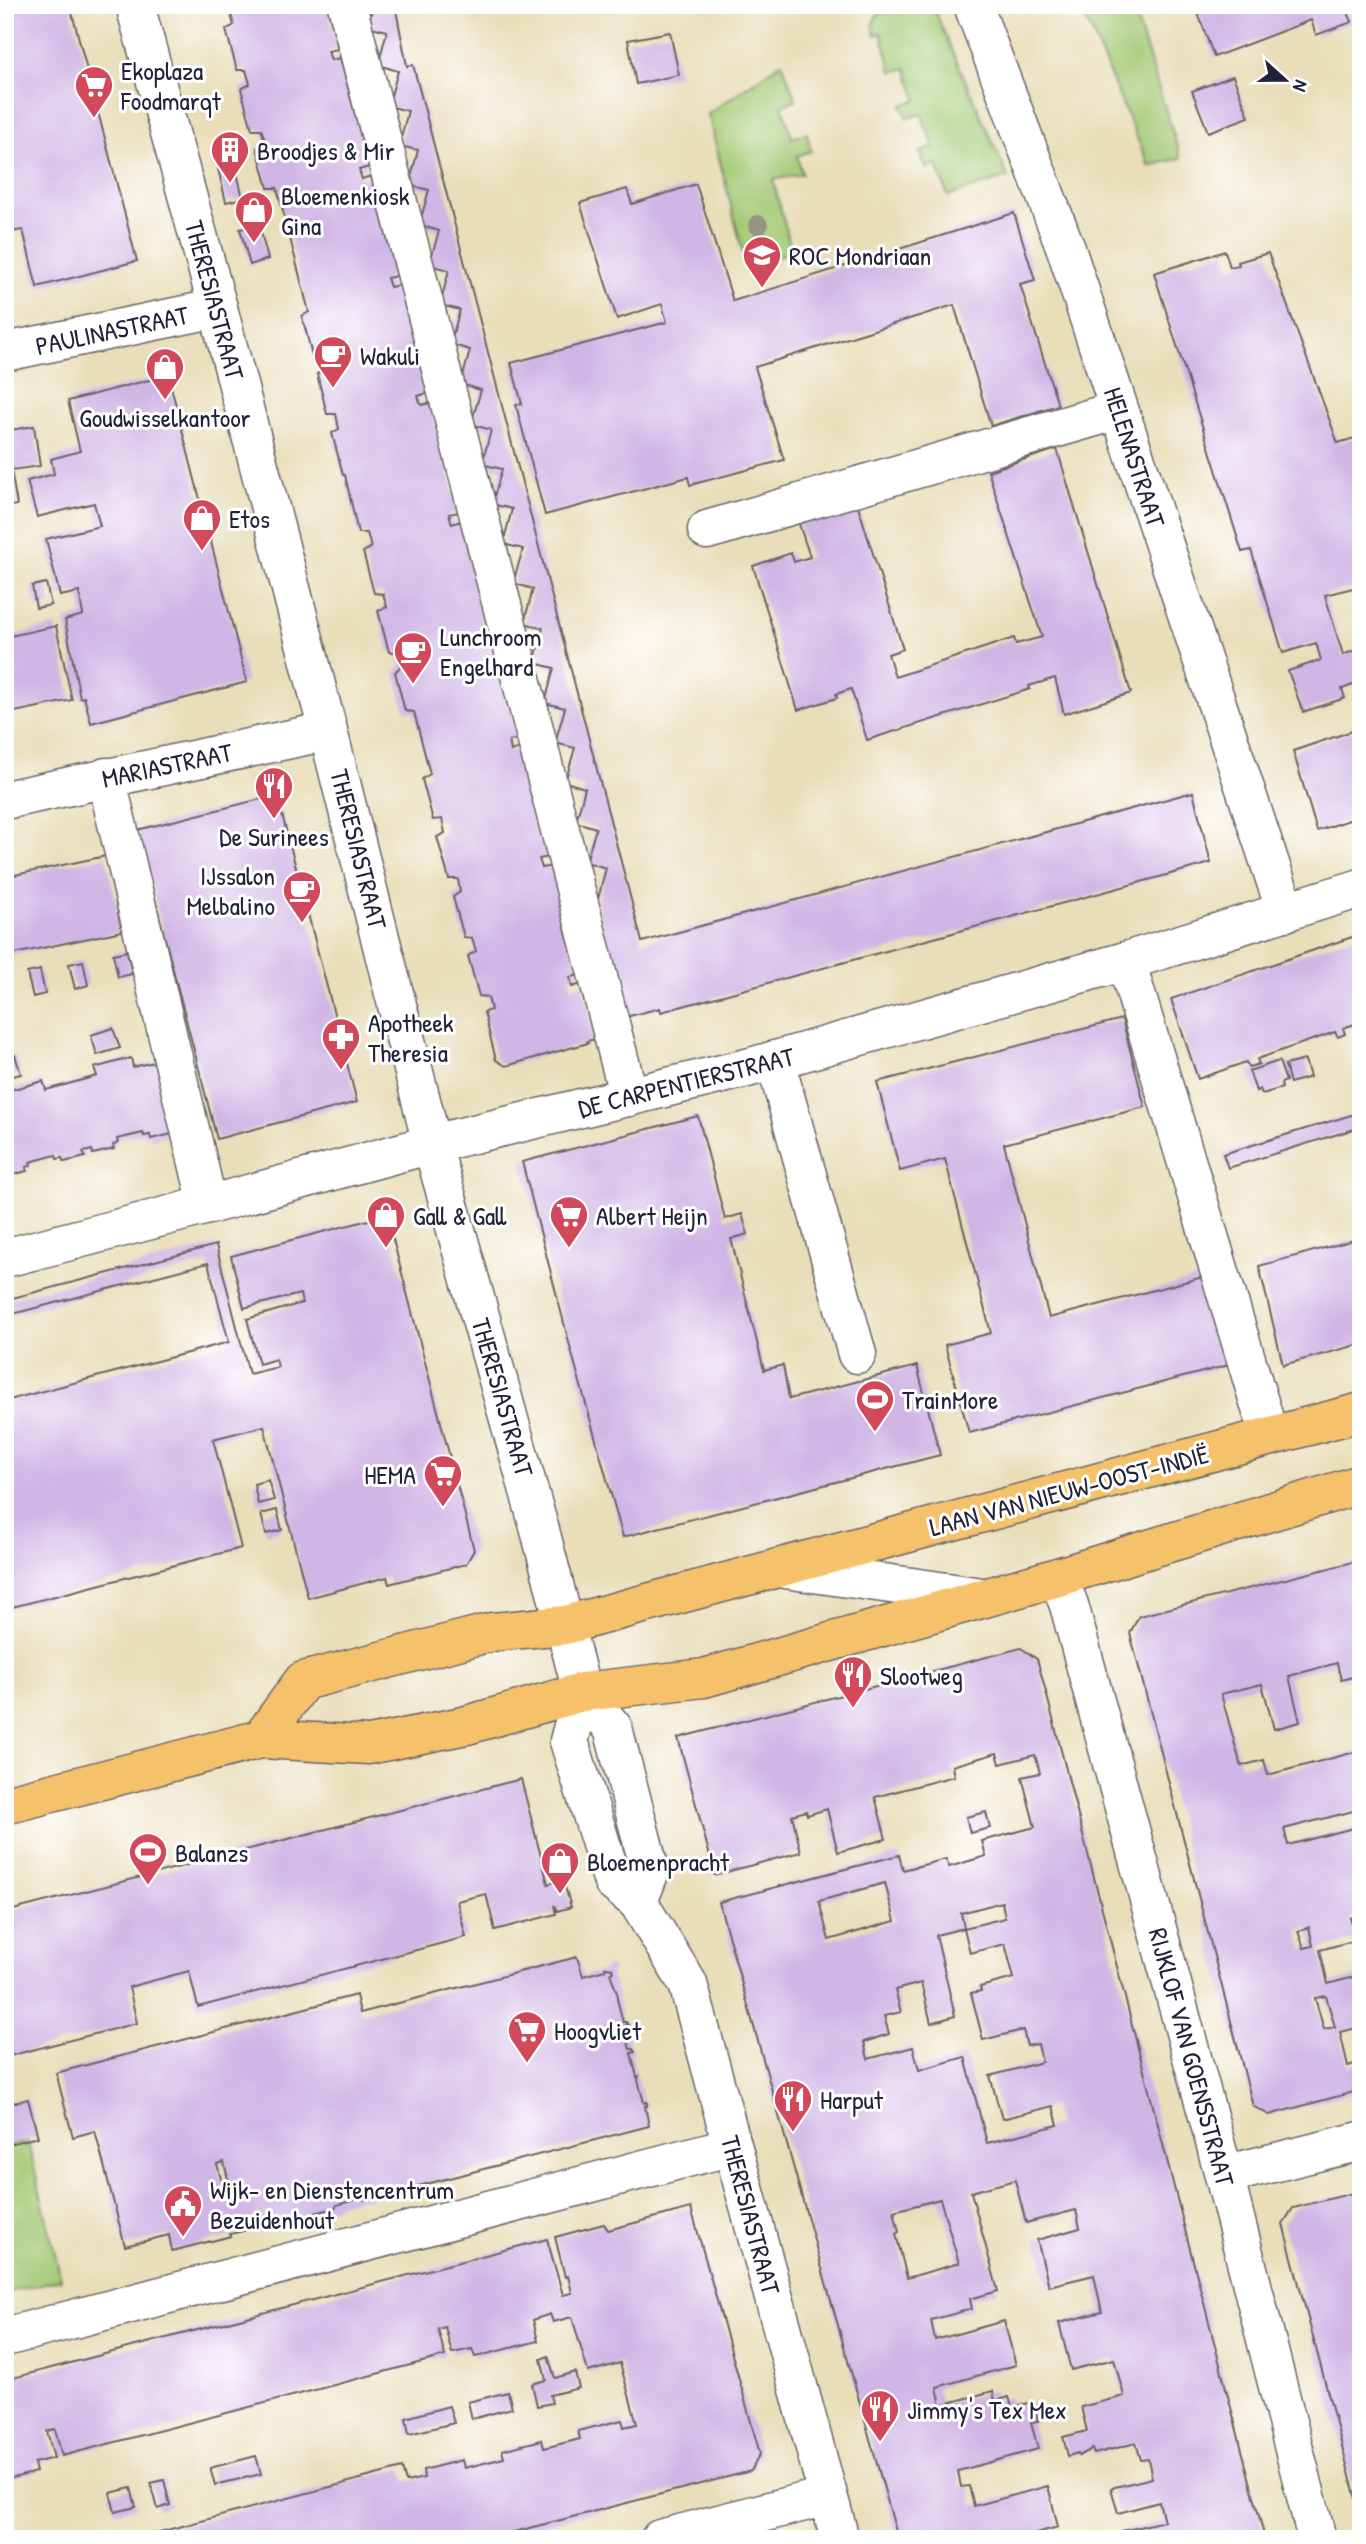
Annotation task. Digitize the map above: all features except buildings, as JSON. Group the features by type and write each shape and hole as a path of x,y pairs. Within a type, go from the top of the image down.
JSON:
{"main road":[{"name":"LAAN VAN NIEUW-OOST-INDIË","path":"5,1805 261,1739 369,1745 467,1726 523,1709 622,1609 1361,1412"},
{"name":"LAAN VAN NIEUW-OOST-INDIË","path":"261,1739 303,1681 492,1632 573,1658 704,1678 1059,1577 1361,1484"}],"street":[{"name":"THERESIASTRAAT","path":"135,5 218,308 432,1144 573,1658 613,1728 650,1871 638,1902 688,1984 840,2539"},
{"path":"347,5 629,1097"},
{"name":"HELENASTRAAT","path":"973,5 1066,249 1286,912"},
{"name":"PAULINASTRAAT","path":"5,352 218,308"},
{"path":"707,530 1119,410"},
{"name":"MARIASTRAAT","path":"5,800 328,731"},
{"path":"106,777 208,1205"},
{"name":"DE CARPENTIERSTRAAT","path":"5,1258 432,1144 761,1064 1126,961 1361,888"},
{"path":"1126,961 1269,1435"},
{"path":"761,1064 857,1354"},
{"name":"LAAN VAN NIEUW-OOST-INDIË","path":"778,1568 982,1597"},
{"name":"RIJKLOF VAN GOENSSTRAAT","path":"1059,1577 1069,1605 1224,2175 1317,2539"},
{"path":"1224,2175 1361,2140"},
{"path":"5,2337 732,2146"},
{"path":"660,2539 828,2496"}],"green space":[{"path":"897,5 932,5 1008,177 948,196 937,165 926,168 920,152 934,147 921,114 907,118 902,105 917,100 906,68 892,72 881,33 875,35 873,25 876,16"},
{"path":"1080,5 1132,5 1181,158 1149,166"},
{"path":"782,62 796,100 782,105 792,138 807,133 811,151 797,156 802,174 773,180 792,252 746,265 708,114"},
{"path":"28,2142 61,2279 5,2293 5,2147"}],"place":[{"name":"Ekoplaza Foodmarqt","path":"94,119"},
{"name":"Broodjes & Mir","path":"230,184"},
{"name":"Bloemenkiosk Gina","path":"254,244"},
{"name":"ROC Mondriaan","path":"762,289"},
{"name":"Wakuli","path":"333,389"},
{"name":"Goudwisselkantoor","path":"165,401"},
{"name":"Etos","path":"202,552"},
{"name":"Lunchroom Engelhard","path":"413,685"},
{"name":"De Surinees","path":"274,820"},
{"name":"IJssalon Melbalino","path":"302,924"},
{"name":"Apotheek Theresia","path":"341,1071"},
{"name":"Gall & Gall","path":"386,1249"},
{"name":"Albert Heijn","path":"569,1249"},
{"name":"TrainMore","path":"875,1433"},
{"name":"HEMA","path":"443,1508"},
{"name":"Slootweg","path":"853,1709"},
{"name":"Balanzs","path":"148,1886"},
{"name":"Bloemenpracht","path":"560,1895"},
{"name":"Hoogvliet","path":"527,2064"},
{"name":"Harput","path":"793,2133"},
{"name":"Wijk- en Dienstencentrum Bezuidenhout","path":"183,2238"},
{"name":"Jimmy's Tex Mex","path":"880,2443"}]}
